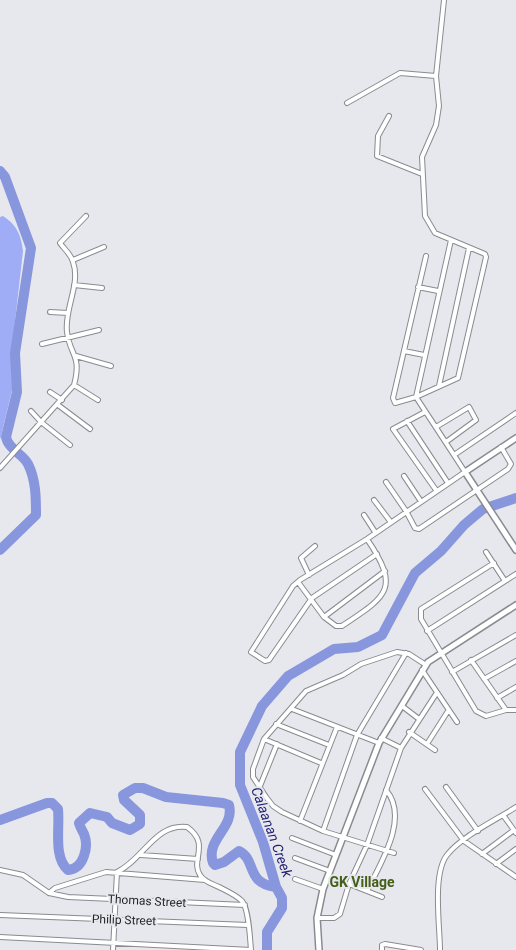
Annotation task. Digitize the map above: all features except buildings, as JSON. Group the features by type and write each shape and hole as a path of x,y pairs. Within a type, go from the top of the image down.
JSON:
{"street":[{"path":"426,256 393,401 398,404 459,376 484,266 485,254 435,233 425,216 422,157 436,124 439,106 436,76 444,0"},
{"path":"347,103 400,73 436,76"},
{"path":"390,116 378,136 378,156 422,174"},
{"path":"0,468 74,385 78,370 76,356 68,337 68,313 74,285 73,260 60,242 86,216"},
{"path":"451,240 416,397 516,550"},
{"path":"73,260 104,247"},
{"path":"439,386 469,248"},
{"path":"74,285 102,288"},
{"path":"418,287 438,292"},
{"path":"50,312 68,313"},
{"path":"42,344 99,330"},
{"path":"404,351 424,355"},
{"path":"76,356 112,366"},
{"path":"74,385 98,400"},
{"path":"50,392 62,400"},
{"path":"58,405 90,429"},
{"path":"436,427 469,407 476,420 446,442"},
{"path":"31,412 70,445"},
{"path":"425,412 393,427 393,430 436,490"},
{"path":"454,455 516,413"},
{"path":"407,421 448,484"},
{"path":"377,554 312,598 269,660 265,661 252,653 250,650 298,582 516,438"},
{"path":"386,482 415,528 419,529 479,492 510,467 501,447"},
{"path":"404,476 420,500"},
{"path":"374,500 390,521"},
{"path":"364,515 376,532"},
{"path":"298,582 312,598 324,617 336,626 342,626 379,601 387,577 377,554 367,538"},
{"path":"309,574 301,558 315,546"},
{"path":"486,552 504,581"},
{"path":"494,563 421,609 420,619 480,715 490,716 506,710 516,710"},
{"path":"324,617 385,571"},
{"path":"427,631 516,574"},
{"path":"319,950 317,918 322,889 380,741 426,665 441,652 516,605"},
{"path":"452,672 516,635"},
{"path":"394,853 323,831 300,821 273,806 252,775 264,739 292,709 306,690 343,675 379,657 397,652 406,653 426,665"},
{"path":"323,831 357,735 406,653"},
{"path":"472,660 506,710"},
{"path":"484,679 516,661"},
{"path":"422,670 436,694 457,722"},
{"path":"497,698 516,687"},
{"path":"317,918 338,917 349,884 367,845 401,748 409,732 436,694"},
{"path":"402,706 419,719"},
{"path":"292,709 357,735 401,748"},
{"path":"427,744 448,711"},
{"path":"276,724 328,745"},
{"path":"300,821 328,745 337,727"},
{"path":"409,732 435,750"},
{"path":"264,739 321,763"},
{"path":"260,786 277,744"},
{"path":"446,787 478,831"},
{"path":"425,789 464,841 515,875"},
{"path":"367,891 386,851 394,822 393,802 386,790"},
{"path":"440,950 439,890 441,867 448,854 464,841 516,807"},
{"path":"482,854 515,832 503,815"},
{"path":"117,872 132,864 156,836 171,829 184,826 190,829 201,849 198,869 205,880"},
{"path":"292,838 336,855"},
{"path":"496,864 516,849"},
{"path":"141,855 198,859"},
{"path":"294,858 330,871"},
{"path":"0,870 23,875 49,893 99,874 117,872 205,880 235,895 245,905 251,950 0,937"},
{"path":"114,950 117,872"},
{"path":"294,879 322,889"},
{"path":"68,897 70,884"},
{"path":"349,884 382,897"},
{"name":"Thomas Street","path":"49,893 68,897 245,905"},
{"name":"Philip Street","path":"0,915 248,925"},
{"path":"152,944 152,950"},
{"path":"382,950 382,945 385,944 421,950"}],"shaded area":[{"path":"3,216 18,231 23,251 12,348 14,382 0,440 0,217"}],"waterway":[{"path":"0,171 5,177 31,248 15,353 17,392 6,437 10,445 26,460 31,470 35,489 36,515 0,550"},
{"name":"Calaanan Creek","path":"267,950 267,932 282,908 282,898 276,887 263,842 240,785 240,752 262,706 288,676 334,649 358,647 382,635 415,573 441,551 464,525 483,509 516,498"},
{"path":"0,820 47,803 52,803 58,809 60,858 68,870 78,866 84,856 86,845 79,823 90,813 107,817 112,823 130,830 140,824 140,815 124,800 123,795 135,788 143,788 166,797 223,803 229,805 230,813 213,847 213,863 215,865 224,862 239,851 248,860 255,876 260,881 266,885 276,887"}],"district":[{"name":"GK Village","path":"362,882"}]}
